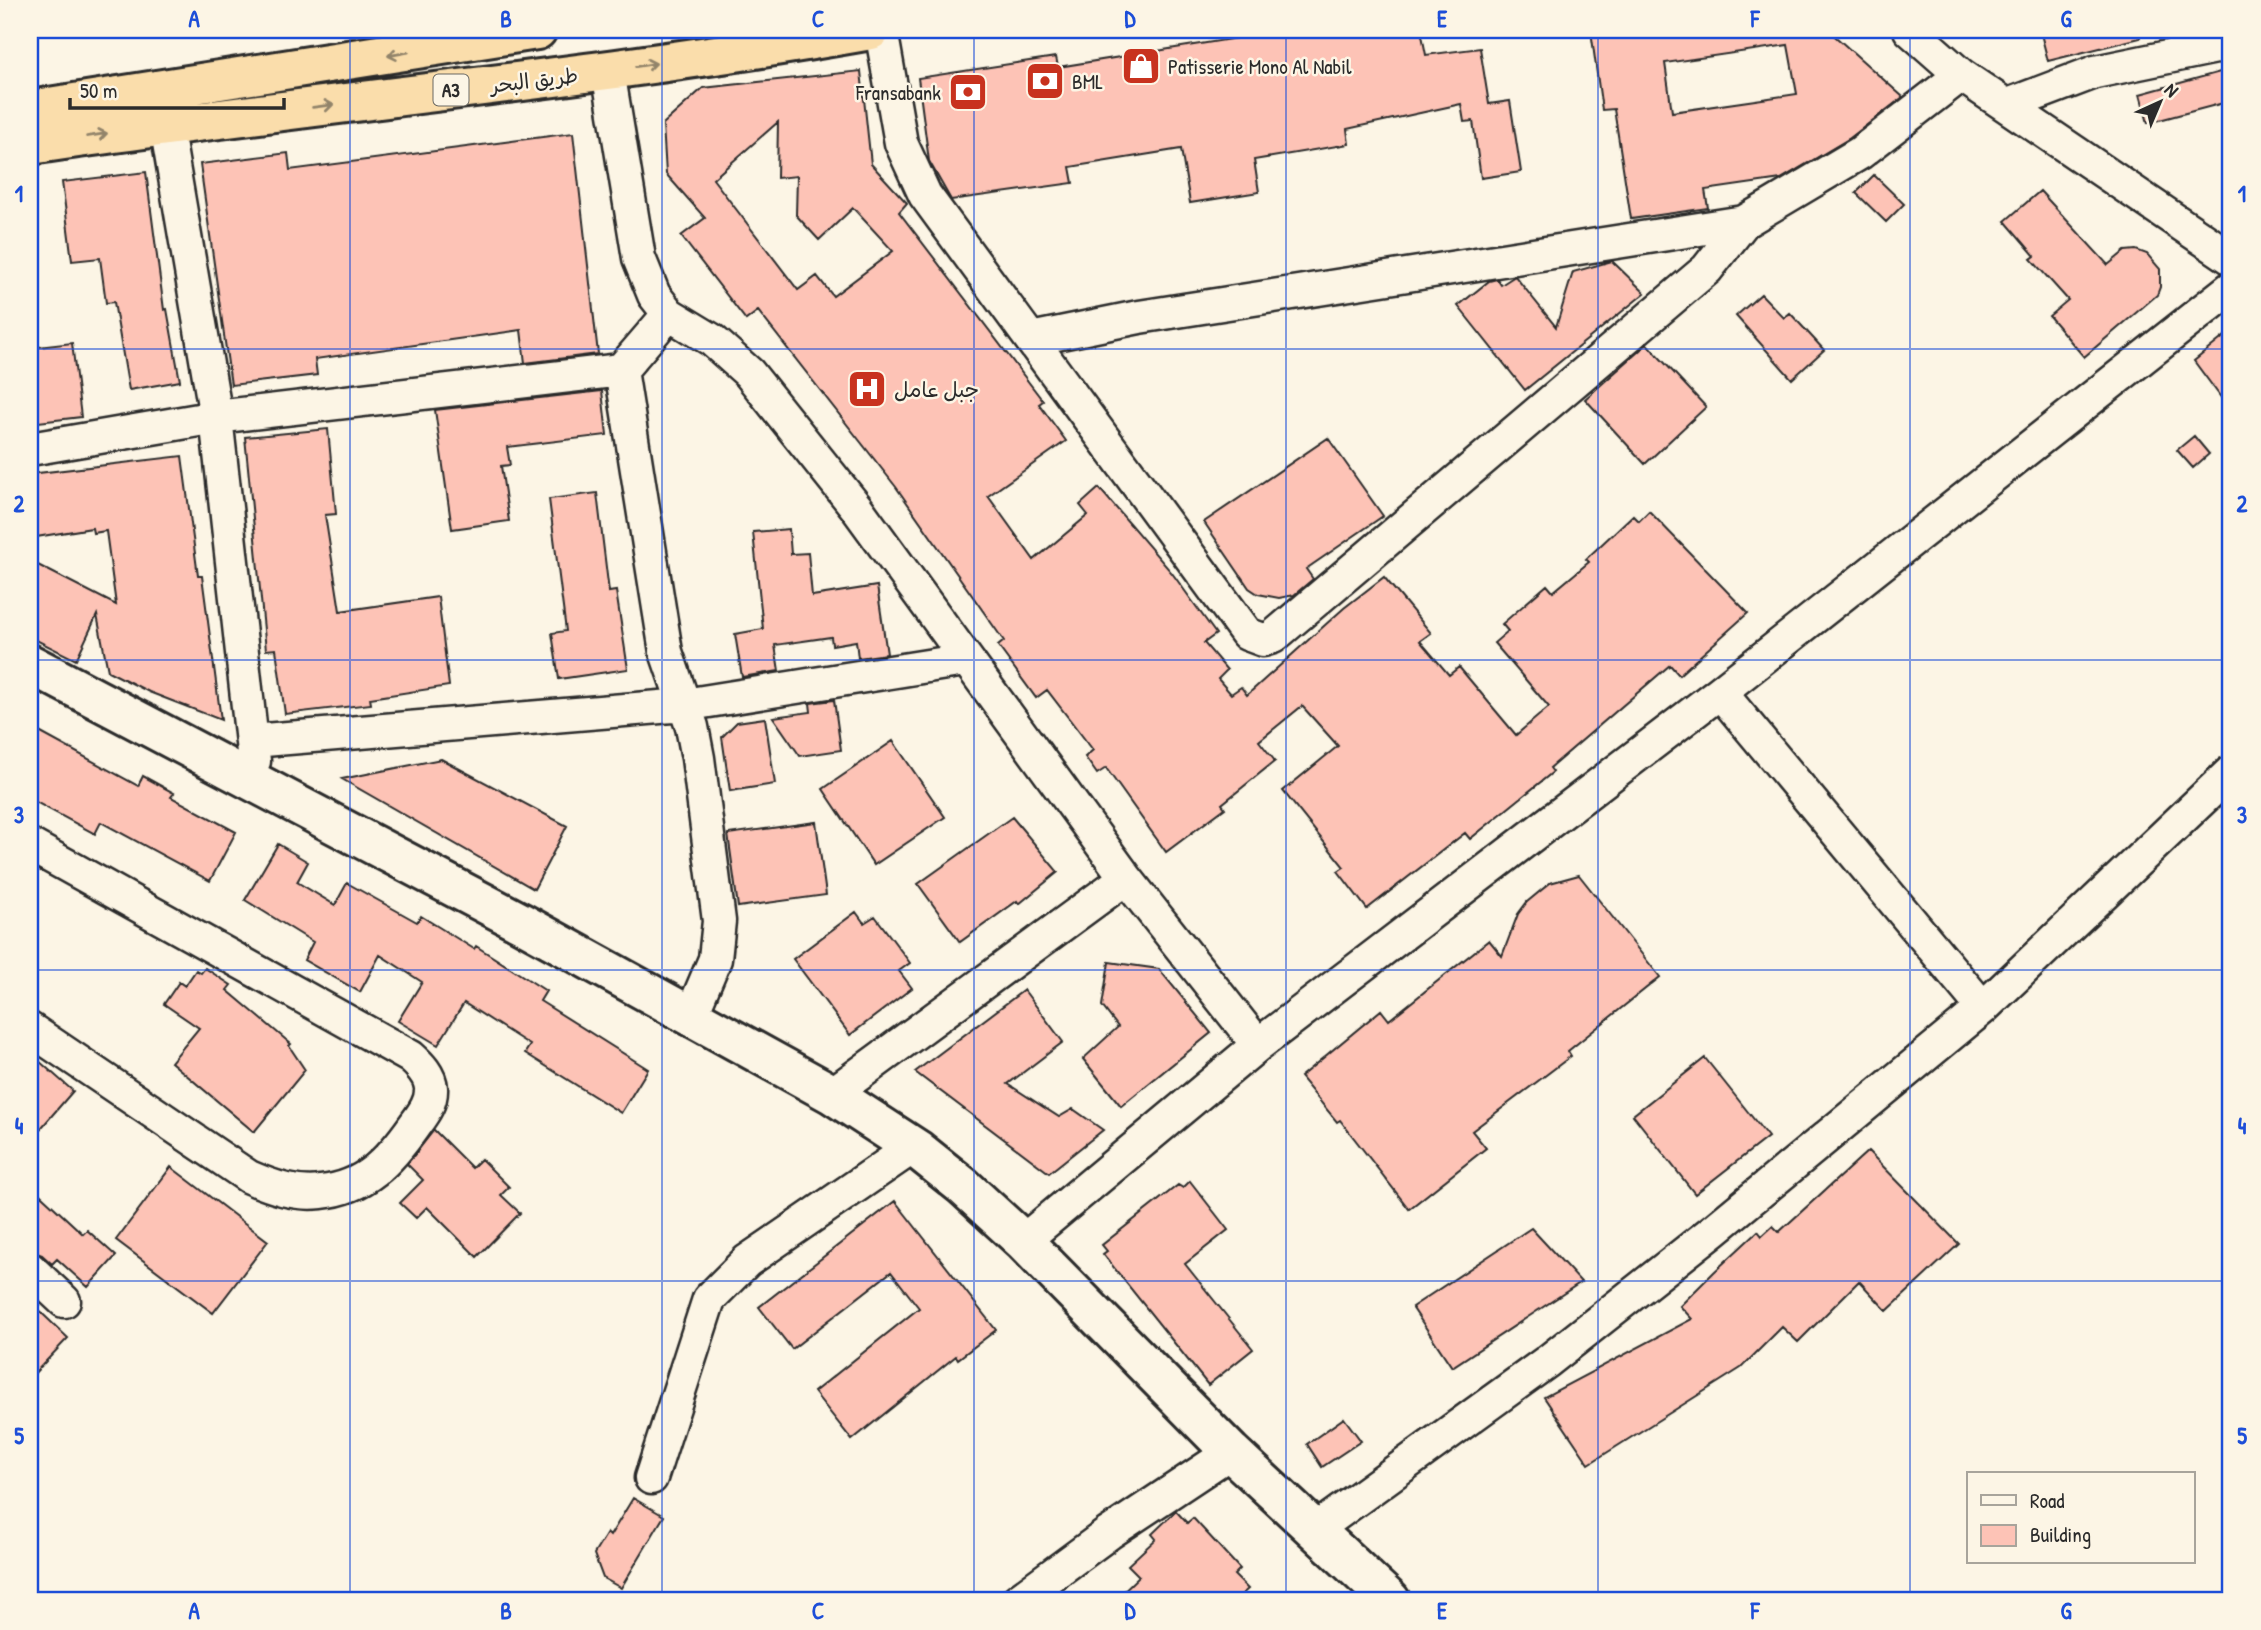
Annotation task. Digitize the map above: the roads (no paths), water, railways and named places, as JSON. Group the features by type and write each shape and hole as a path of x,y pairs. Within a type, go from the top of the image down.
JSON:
{"highway":[{"name":"A3","path":"30,110 340,64 537,30"},
{"name":"طريق البحر","path":"30,145 166,125 608,71 871,30"}],"main road":[{"path":"30,664 522,923 832,1094 913,1147 963,1186 1023,1241 1231,1452 1391,1600"}],"street":[{"path":"881,30 901,143 910,168 925,195 1247,634 1263,640 1273,637 1707,269 1744,222 1860,153 1961,75"},
{"path":"1910,30 1961,75 2231,258"},
{"path":"2008,105 2095,72 2224,40"},
{"path":"608,71 639,258 654,295 669,314 712,341 749,373 856,507 1126,878 1258,1045"},
{"path":"166,125 216,417 257,785"},
{"path":"1031,339 1139,317 1744,222"},
{"path":"1023,1241 1258,1045 1720,692 2231,288"},
{"path":"30,449 216,417 621,370 669,314"},
{"path":"621,370 663,634 698,758 719,921 715,959 690,1018"},
{"path":"252,741 684,705 965,660"},
{"path":"1720,692 1983,1008"},
{"path":"1316,1529 1548,1361 1714,1230 1983,1008 2231,772"},
{"path":"30,1029 248,1177 272,1187 298,1193 323,1192 348,1185 385,1165 430,1101 431,1086 427,1076 411,1057 34,856"},
{"path":"832,1094 1126,878"},
{"path":"651,1478 709,1299 747,1261 913,1147"},
{"path":"30,1269 64,1301"},
{"path":"1018,1600 1109,1533 1231,1452"}],"place":[{"name":"Patisserie Mono Al Nabil","path":"1141,66"},
{"name":"BML","path":"1045,81"},
{"name":"Fransabank","path":"968,92"},
{"name":"جبل عامل","path":"867,389"}]}
